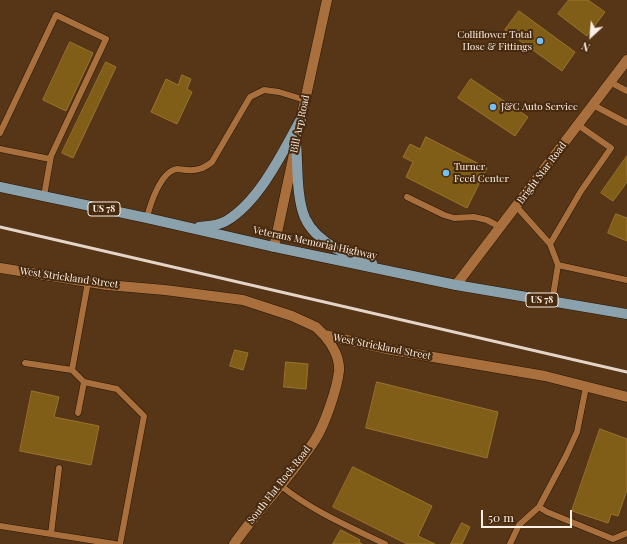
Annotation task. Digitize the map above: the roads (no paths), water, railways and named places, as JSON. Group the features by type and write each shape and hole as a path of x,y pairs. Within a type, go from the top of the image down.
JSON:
{"main road":[{"path":"189,228 213,226 225,222 240,211 255,195 270,173 301,119"},
{"path":"296,142 301,204 305,218 313,231 336,249 398,273"},
{"name":"Veterans Memorial Highway","path":"0,187 456,285 627,314"}],"street":[{"name":"Bill Arp Road","path":"274,247 327,0"},
{"name":"Bright Star Road","path":"456,285 610,82 623,70 627,60"},
{"name":"West Strickland Street","path":"0,268 107,285 165,290 243,300 292,316 316,327 324,335 392,350 545,376 627,397"},
{"name":"South Flat Rock Road","path":"234,544 315,439 331,404 339,370 337,356 328,339 324,335"}],"lane":[{"path":"0,133 56,15 106,39 50,159 44,196"},
{"path":"610,82 627,90"},
{"path":"147,218 149,208 159,186 168,173 177,169 195,171 204,168 212,162 250,97 264,90 279,92 305,100"},
{"path":"593,105 627,123"},
{"path":"550,244 581,191 611,148 578,125"},
{"path":"0,149 50,159"},
{"path":"407,197 444,215 454,218 474,218 487,220 500,227"},
{"path":"516,206 550,244 558,265 552,302"},
{"path":"558,265 627,280"},
{"path":"72,370 88,282"},
{"path":"25,363 72,370 84,382 117,389 144,416 120,544"},
{"path":"78,413 84,382"},
{"path":"510,544 519,525 539,507 577,432 586,387"},
{"path":"51,534 59,468"},
{"path":"280,485 294,497 320,513 384,544"},
{"path":"539,507 547,512 613,539 627,533"},
{"path":"0,526 94,542 116,544"}],"railway":[{"path":"0,227 627,372"}],"place":[{"name":"Colliflower Total Hose & Fittings","path":"540,41"},
{"name":"J&C Auto Service","path":"493,107"},
{"name":"Turner Feed Center","path":"446,173"}]}
